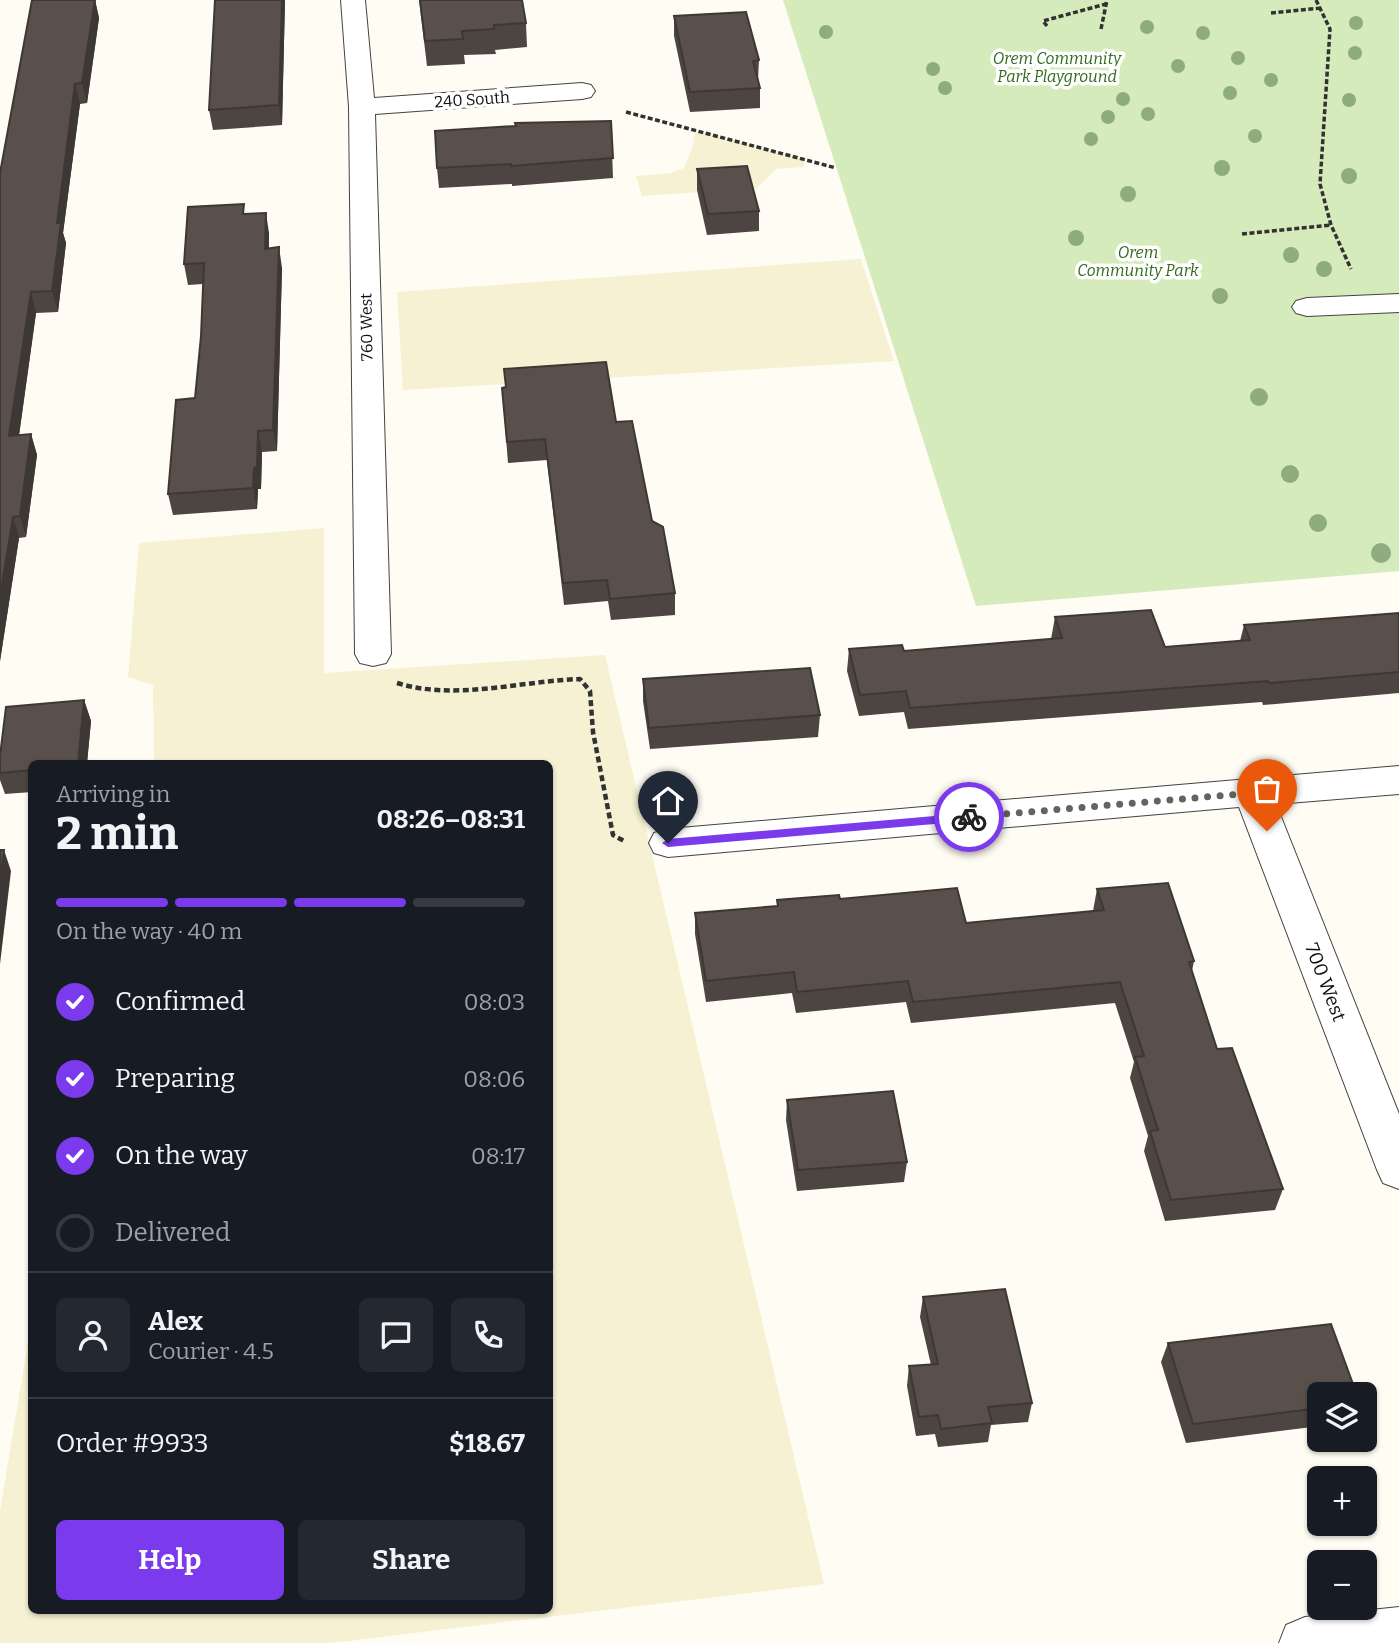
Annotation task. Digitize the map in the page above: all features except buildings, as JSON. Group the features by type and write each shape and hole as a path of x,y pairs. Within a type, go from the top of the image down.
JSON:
{"street":[{"name":"760 West","path":"353,0 362,107 373,654"},
{"name":"240 South","path":"362,107 582,91"},
{"path":"1307,307 1399,303"},
{"path":"668,843 1399,780"},
{"name":"700 West","path":"1253,793 1399,1170"},
{"path":"1305,1643 1399,1633"}],"path":[{"path":"1316,0 1330,29 1324,89 1320,184 1331,225 1354,276"},
{"path":"1047,26 1043,22 1107,2 1101,29"},
{"path":"1271,13 1322,8"},
{"path":"626,112 836,168"},
{"path":"1242,234 1331,225"},
{"path":"373,654 386,677 408,689 462,689 552,678 580,679 590,691 593,732 613,835 635,846 668,843"}],"shaded area":[{"path":"695,130 804,159 804,167 776,169 757,188 642,196 636,176 671,173 684,168 692,148"},
{"path":"861,259 894,361 403,390 397,292"},
{"path":"324,528 324,673 605,655 824,1584 331,1643 0,1643 0,1511 28,1342 28,1614 553,1614 553,760 154,760 153,685 128,677 139,543"}],"green space":[{"name":"Orem Community Park","path":"783,0 1399,0 1399,571 976,606"}],"way so far":[{"path":"969,817 1253,793 1267,831"}],"route":[{"path":"668,843 969,817"}],"park label":[{"name":"Orem Community Park Playground","path":"1057,67"}]}
